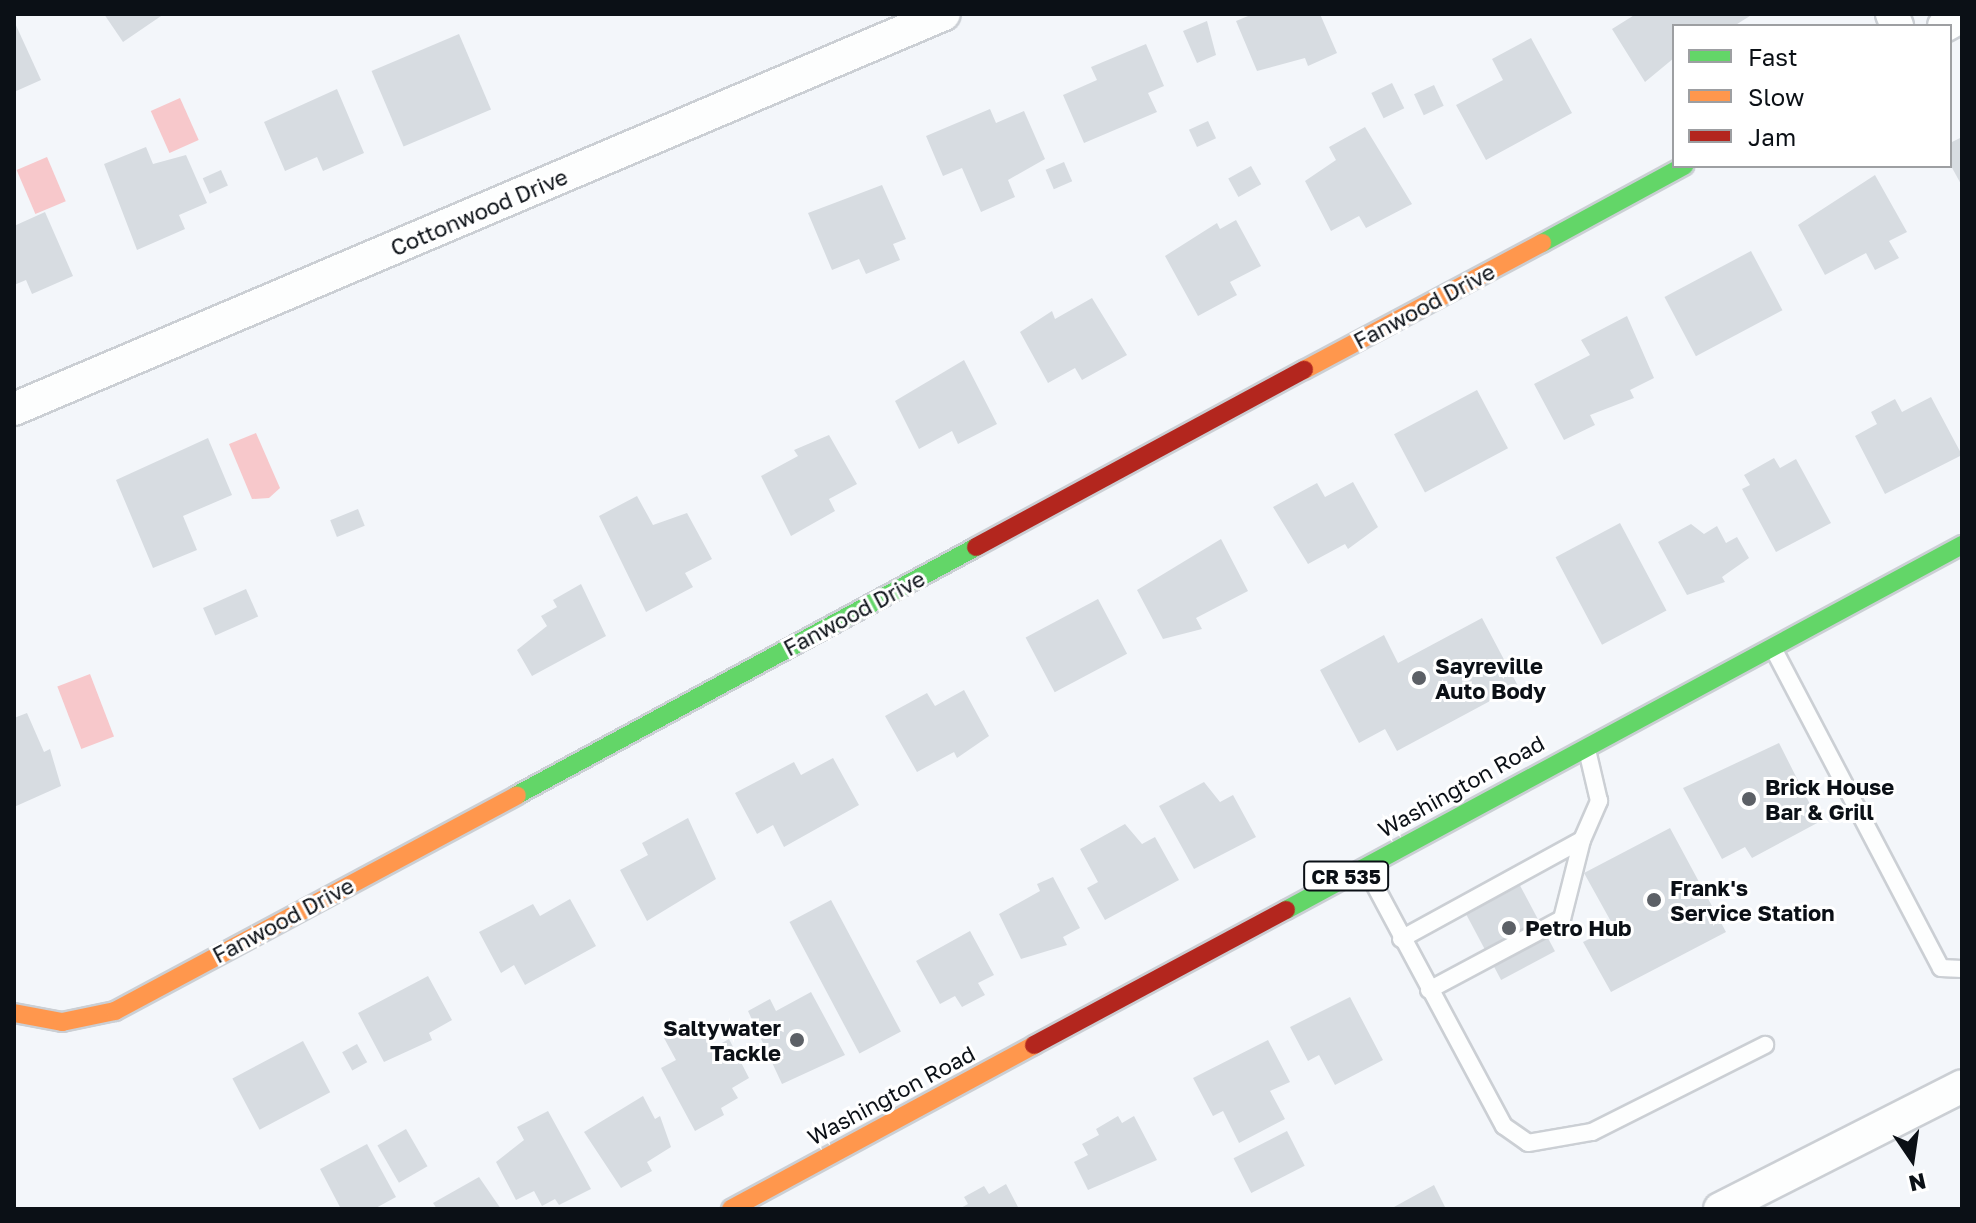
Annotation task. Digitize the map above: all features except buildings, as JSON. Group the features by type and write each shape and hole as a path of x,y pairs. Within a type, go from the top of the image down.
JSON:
{"street":[{"name":"Cottonwood Drive","path":"14,409 944,14"},
{"name":"Fanwood Drive","path":"14,1013 62,1022 115,1011 1680,168"},
{"name":"Washington Road","path":"731,1209 1585,745 1773,649 1962,545"},
{"path":"1720,1209 1962,1086"}],"lane":[{"path":"1773,649 1941,968 1962,969"},
{"path":"1429,990 1562,919 1582,840 1599,801 1585,745"},
{"path":"1401,939 1582,840"},
{"path":"1365,865 1401,939 1504,1126 1528,1143 1592,1132 1765,1045"}],"shaded area":[{"path":"180,98 199,140 169,153 151,111"},
{"path":"47,157 66,201 35,214 17,170"},
{"path":"256,433 280,488 269,498 252,499 229,444"},
{"path":"90,674 114,737 81,749 57,687"}],"traffic: fast":[{"path":"1542,243 1680,168"},
{"path":"1286,910 1962,545"},
{"path":"517,795 976,547"}],"traffic: slow":[{"path":"1304,370 1542,243"},
{"path":"14,1013 62,1022 115,1011 517,795"},
{"path":"731,1209 1034,1045"}],"traffic: jam":[{"path":"976,547 1304,370"},
{"path":"1034,1045 1286,910"}],"place":[{"name":"Sayreville Auto Body","path":"1419,678"},
{"name":"Brick House Bar & Grill","path":"1749,799"},
{"name":"Frank's Service Station","path":"1654,900"},
{"name":"Petro Hub","path":"1509,928"},
{"name":"Saltywater Tackle","path":"797,1040"}]}
